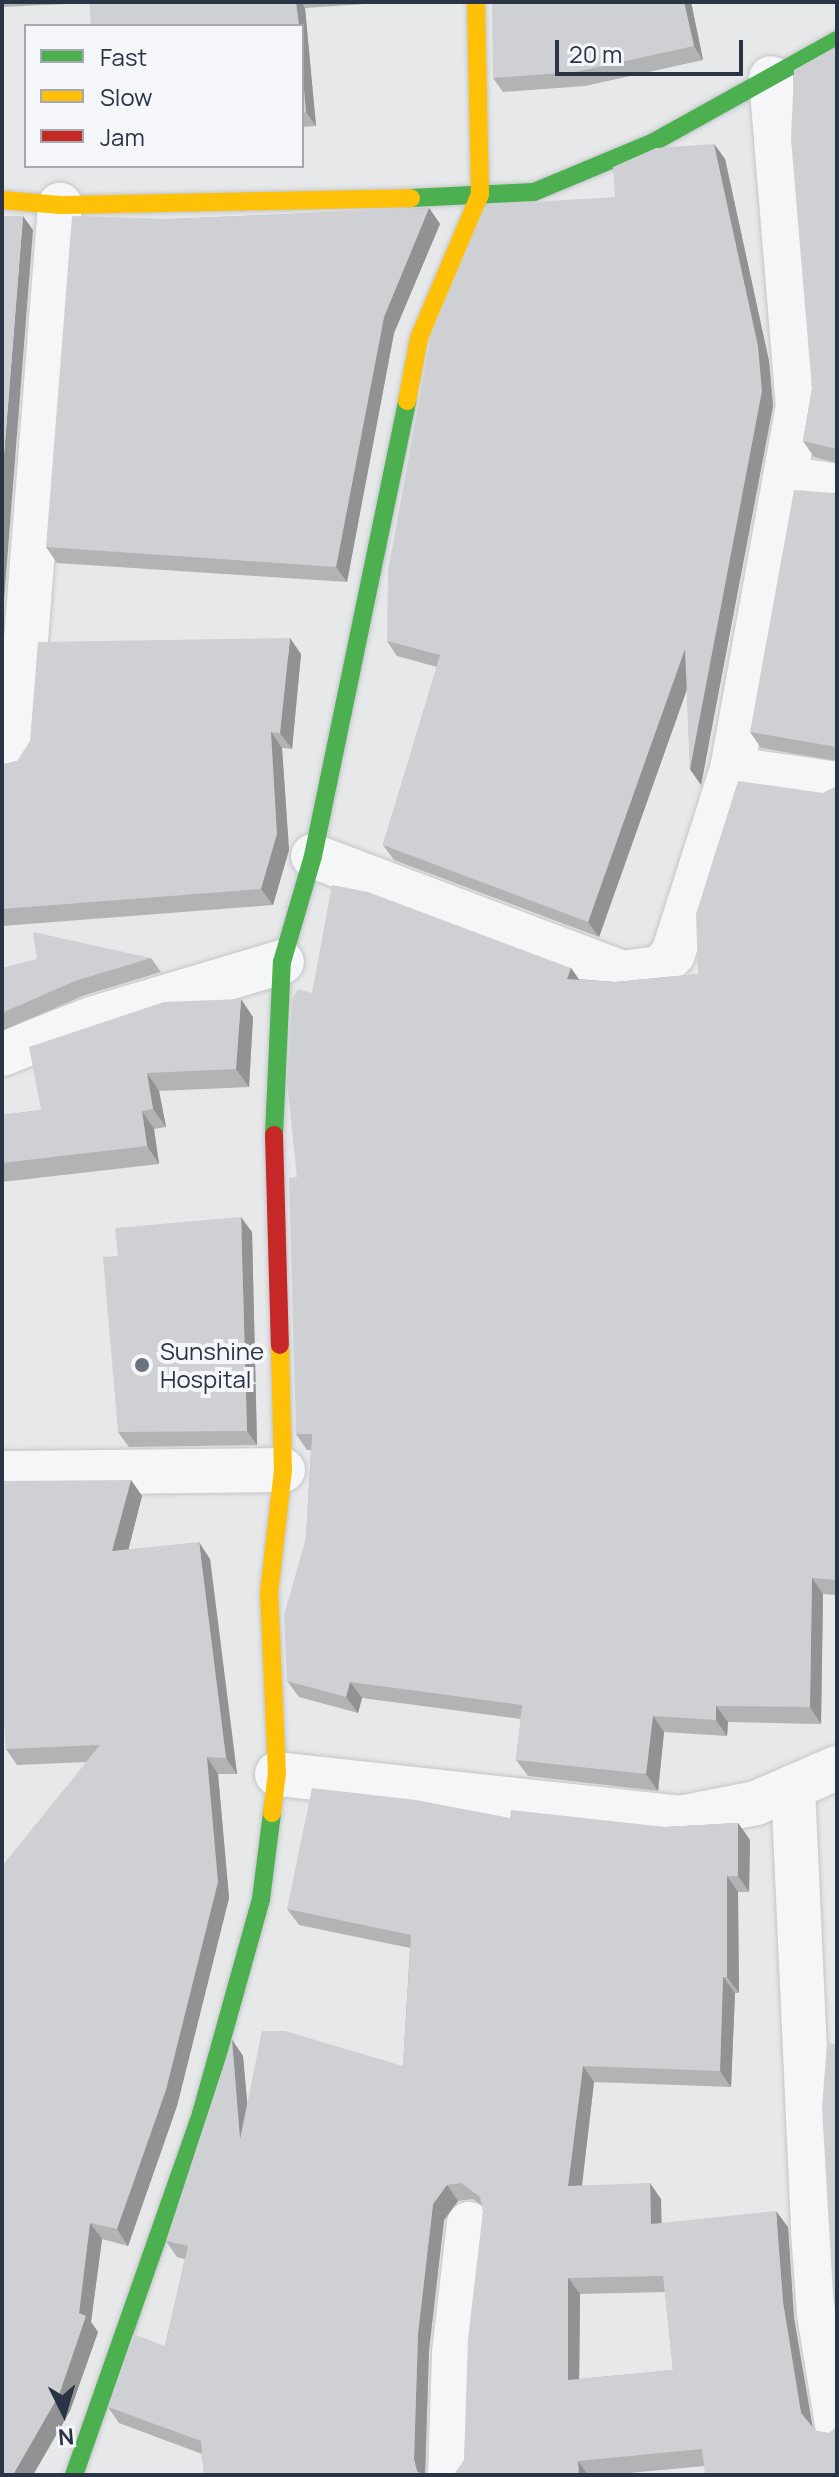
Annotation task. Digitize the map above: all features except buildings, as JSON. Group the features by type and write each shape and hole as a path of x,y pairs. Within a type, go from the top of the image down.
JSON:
{"street":[{"path":"74,2475 201,2114 261,1899 277,1774 269,1593 283,1470 273,1100 282,962 313,856 380,549 419,338 480,194 476,2"},
{"path":"2,200 60,205 534,192 652,143 837,40"},
{"path":"313,856 598,966 645,973 660,968 673,954 732,769 798,407 771,78"},
{"path":"17,755 60,205"},
{"path":"786,478 837,486"},
{"path":"732,769 837,784"},
{"path":"2,1054 94,1018 282,962"},
{"path":"2,1473 283,1470"},
{"path":"277,1774 679,1818 730,1811 837,1768"},
{"path":"793,1787 813,2232 819,2314 837,2424"},
{"path":"450,2475 454,2353 469,2224"}],"traffic: fast":[{"path":"411,198 534,192 652,143 837,40"},
{"path":"274,1135 282,962 313,856 407,401"},
{"path":"74,2475 201,2114 261,1899 272,1813"}],"traffic: slow":[{"path":"407,401 419,338 480,194 476,2"},
{"path":"2,200 60,205 411,198"},
{"path":"272,1813 277,1774 269,1593 283,1470 280,1345"}],"traffic: jam":[{"path":"274,1135 280,1345"}],"place":[{"name":"Sunshine Hospital","path":"142,1365"}]}
